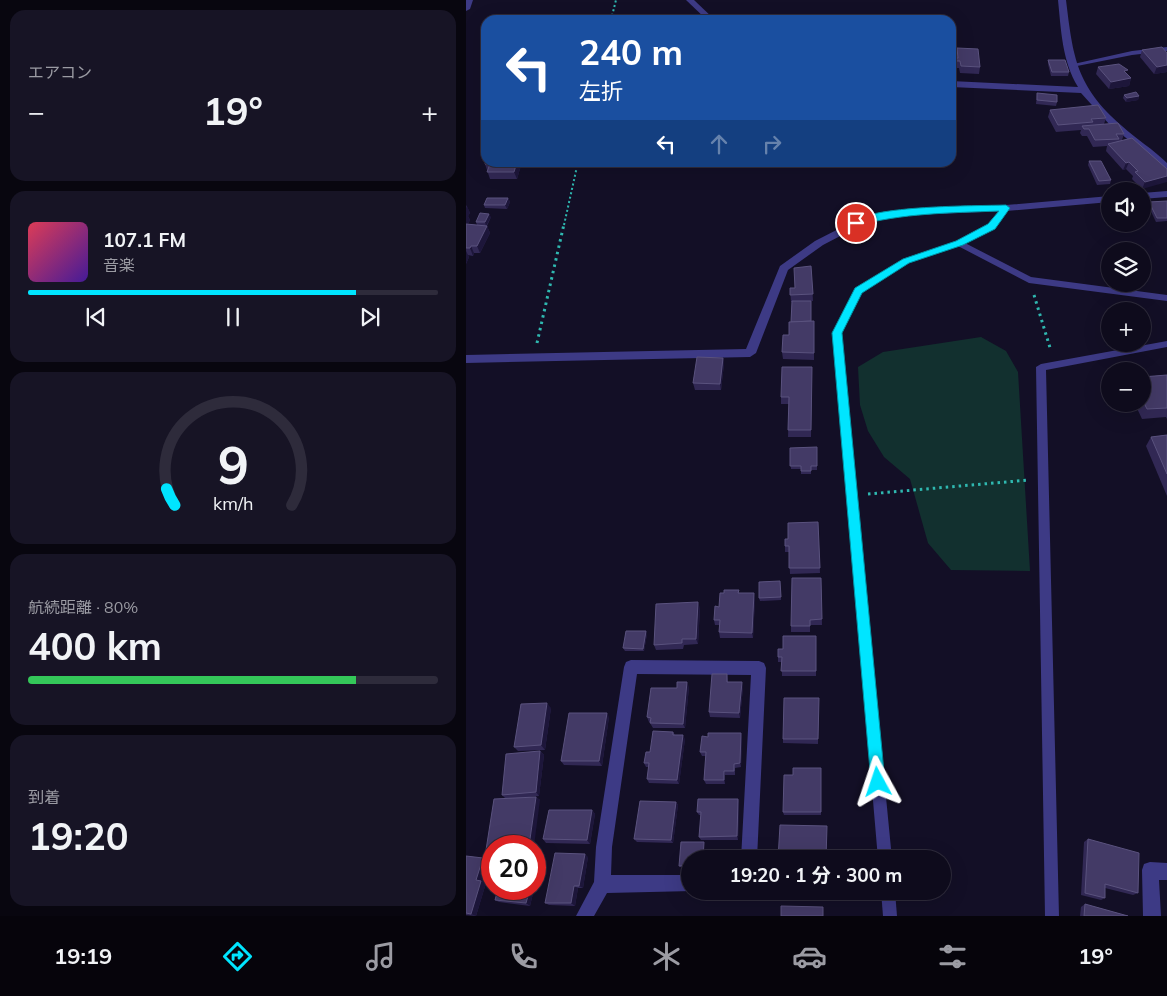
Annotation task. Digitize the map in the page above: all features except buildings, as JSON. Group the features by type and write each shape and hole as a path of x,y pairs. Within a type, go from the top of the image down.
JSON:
{"street":[{"path":"466,9 469,0"},
{"path":"690,0 706,15"},
{"path":"1062,0 1066,45 1082,90 1113,123 1167,168"},
{"path":"956,84 1082,90"},
{"path":"1151,195 1167,194"},
{"path":"466,359 750,353 784,268 819,243 866,219 910,212 1006,208 1101,200"},
{"path":"584,916 602,884 604,847 631,667 759,668 749,850"},
{"path":"1152,916 1150,870 1167,872"},
{"path":"602,884 681,884"}],"lane":[{"path":"1072,65 1132,53 1167,49"},
{"path":"884,850 837,333 858,291 906,261 960,243 991,226 1006,208"},
{"path":"960,243 1029,280 1167,298"},
{"path":"1052,916 1041,367 1167,344"},
{"path":"889,900 890,916"}],"path":[{"path":"612,15 616,0"},
{"path":"534,358 577,167"},
{"path":"1029,280 1055,363"},
{"path":"852,496 1042,479"}],"green space":[{"path":"981,337 1006,351 1018,372 1030,571 951,570 928,543 910,479 884,457 868,431 860,405 858,367 883,352"}],"route":[{"path":"856,223 866,219 910,212 1006,208 991,226 960,243 906,261 858,291 837,333 878,782"}]}
